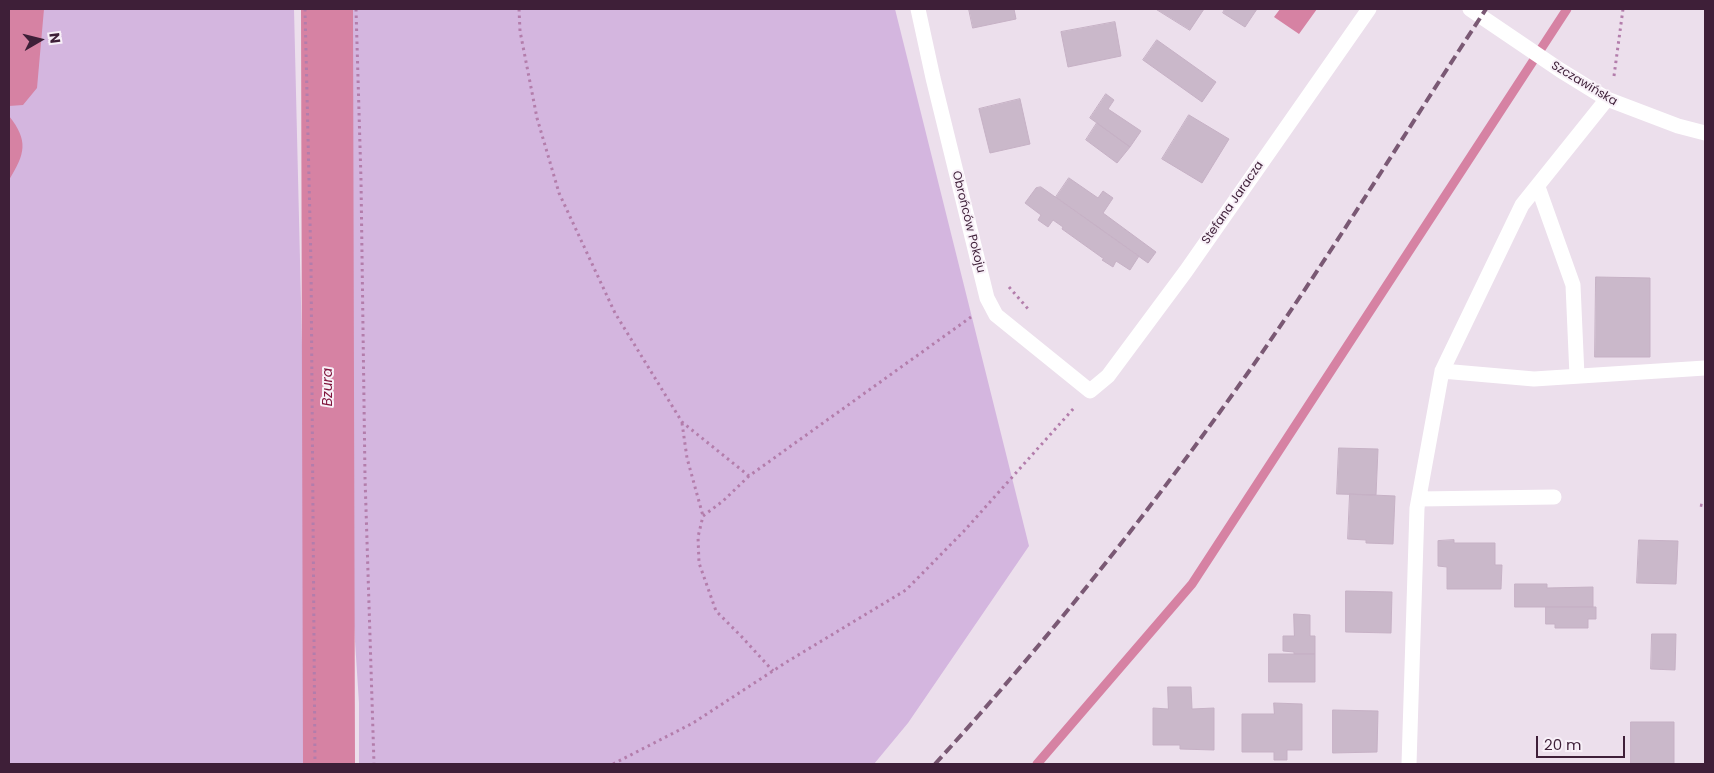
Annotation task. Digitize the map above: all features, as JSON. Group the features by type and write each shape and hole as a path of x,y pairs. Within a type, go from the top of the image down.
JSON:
{"street":[{"name":"Obrońców Pokoju","path":"918,9 935,87 987,298 996,315 1090,391"},
{"name":"Stefana Jaracza","path":"1090,391 1108,376 1186,271 1369,9"},
{"name":"Szczawińska","path":"1470,9 1607,100 1678,126 1705,133"},
{"path":"1409,764 1417,508 1442,371 1522,205 1607,100"},
{"path":"1538,187 1573,285 1577,376"},
{"path":"1442,371 1534,379 1705,368"},
{"path":"1419,499 1554,497"}],"path":[{"path":"305,9 311,264 315,764"},
{"path":"356,9 365,467 374,764"},
{"path":"519,9 520,31 538,118 559,193 616,313 682,422 749,476"},
{"path":"1614,77 1624,9"},
{"path":"703,516 723,501 749,476 974,314 987,298 1005,282 1030,311"},
{"path":"613,764 693,723 773,671 906,590 964,531 1090,391"},
{"path":"682,422 687,458 703,516 698,537 699,564 716,611 773,671"},
{"path":"1700,505 1705,506"}],"shaded area":[{"path":"9,9 294,9 312,764 9,764"},
{"path":"9,9 44,9 37,88 23,105 9,106"},
{"path":"314,9 895,9 1029,546 908,723 874,764 359,764 359,703"},
{"path":"1280,9 1317,9 1299,34 1274,17"},
{"path":"9,116 20,133 22,148 19,163 9,180"}],"building":[{"path":"969,9 1014,9 1016,19 973,28"},
{"path":"1156,9 1204,9 1190,30"},
{"path":"1225,9 1257,9 1245,27 1223,13"},
{"path":"1115,22 1121,56 1068,67 1061,32"},
{"path":"1157,40 1216,82 1202,102 1143,60"},
{"path":"1106,94 1114,100 1108,109 1141,131 1130,147 1090,118"},
{"path":"1020,99 1030,144 990,153 979,109"},
{"path":"1189,115 1229,139 1202,183 1162,159"},
{"path":"1097,123 1130,147 1117,163 1086,140"},
{"path":"1069,178 1098,198 1103,191 1113,198 1103,213 1156,252 1148,263 1056,197"},
{"path":"1041,187 1139,256 1130,270 1116,261 1113,267 1102,260 1104,259 1062,229 1063,227 1053,220 1048,227 1038,220 1041,215 1025,203 1036,188"},
{"path":"1596,277 1650,278 1650,357 1595,357"},
{"path":"1339,448 1378,449 1376,495 1337,494"},
{"path":"1350,494 1395,496 1393,544 1366,543 1366,540 1348,539"},
{"path":"1454,540 1454,543 1495,543 1495,565 1502,565 1501,589 1447,589 1447,567 1438,566 1438,541"},
{"path":"1639,540 1678,541 1676,584 1637,583"},
{"path":"1515,584 1547,584 1547,588 1593,587 1593,607 1515,607"},
{"path":"1346,591 1392,592 1391,633 1346,632"},
{"path":"1546,607 1596,607 1596,619 1588,619 1588,628 1555,628 1555,624 1546,624"},
{"path":"1294,614 1310,615 1310,636 1315,636 1315,654 1294,654 1294,652 1283,651 1283,636 1294,636"},
{"path":"1652,634 1676,634 1675,670 1651,669"},
{"path":"1269,654 1315,654 1315,682 1269,682"},
{"path":"1168,687 1191,687 1192,709 1214,708 1214,750 1180,749 1180,745 1153,745 1153,708 1168,709"},
{"path":"1274,703 1302,704 1302,750 1287,750 1287,760 1274,760 1274,752 1242,752 1242,714 1274,714"},
{"path":"1333,710 1378,711 1377,752 1333,753"},
{"path":"1631,722 1674,722 1674,764 1631,764"}],"waterway":[{"name":"Bzura","path":"327,9 329,764"},
{"path":"1037,764 1192,584 1567,9"}],"railway":[{"path":"935,764 1019,669 1100,571 1215,419 1312,278 1486,9"}]}
